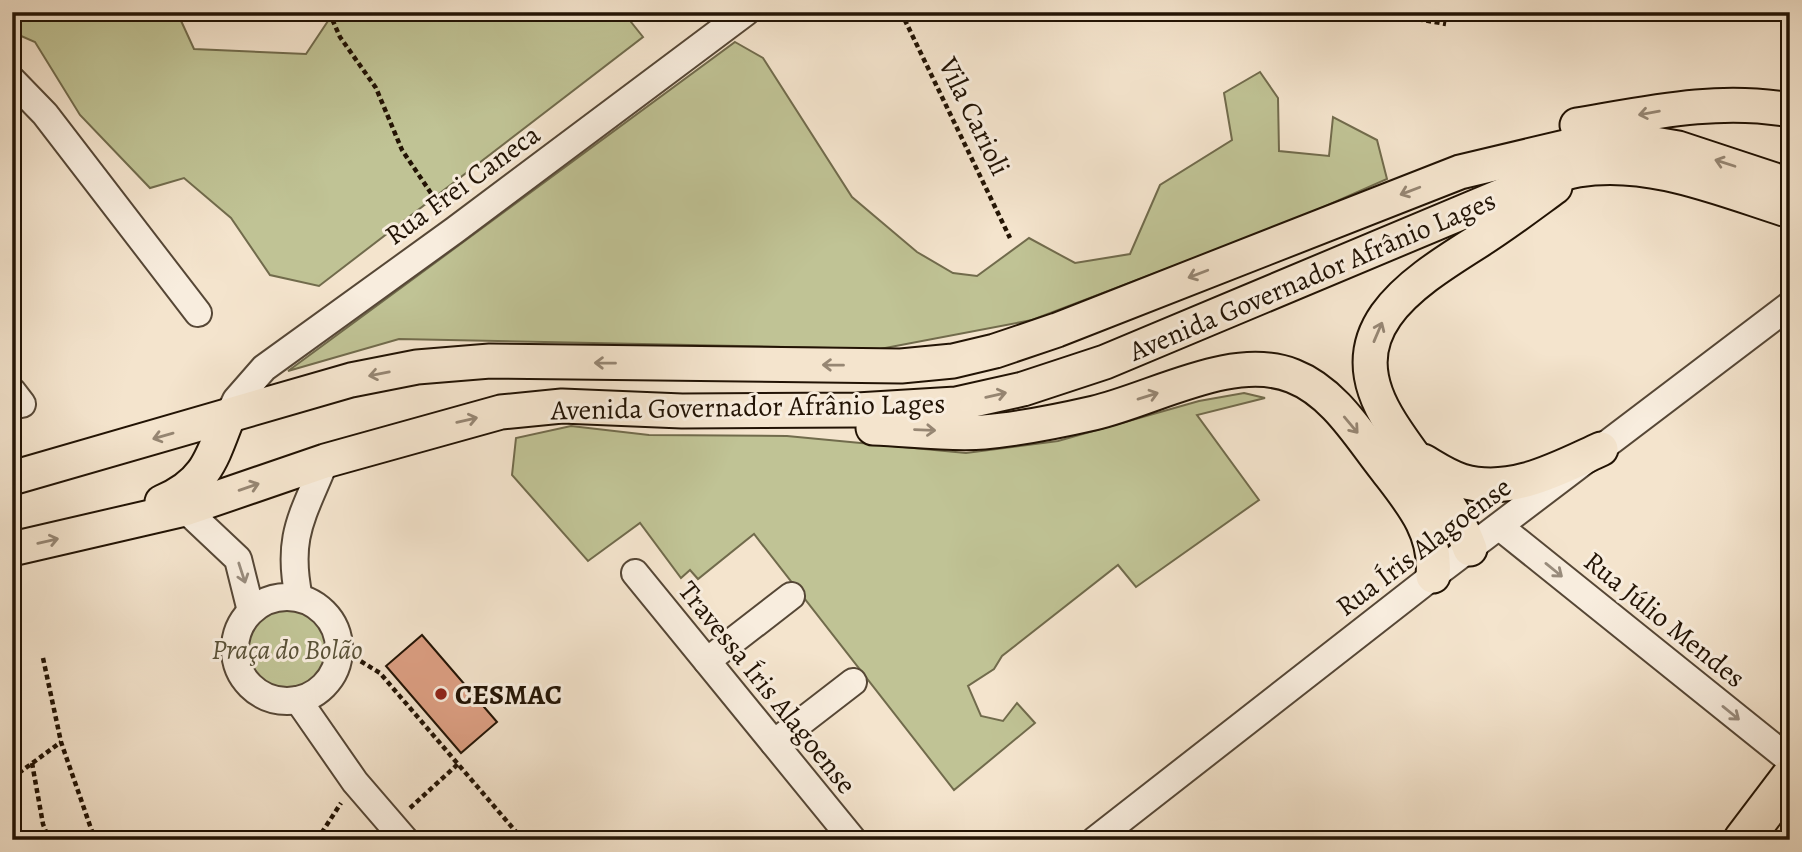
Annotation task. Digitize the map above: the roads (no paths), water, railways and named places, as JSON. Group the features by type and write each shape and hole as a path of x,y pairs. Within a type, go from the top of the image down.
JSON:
{"highway":[{"path":"1743,840 1790,778"}],"main road":[{"path":"1460,172 1572,126 1690,106 1768,106 1790,110"},
{"name":"Avenida Governador Afrânio Lages","path":"12,478 351,380 417,367 478,362 901,366 953,361 1057,330 1460,172 1595,140 1631,140 1678,148 1790,185"},
{"name":"Avenida Governador Afrânio Lages","path":"12,549 185,509 325,461 501,412 562,406 682,411 785,411 956,404 1023,389 1105,362 1525,186 1577,170 1635,169 1665,174 1790,211"},
{"path":"1470,549 1449,503 1391,423 1371,384 1370,355 1376,331 1404,292 1516,217 1577,170"},
{"path":"785,411 868,428 983,432 1095,413 1227,372 1267,368 1294,376 1321,391 1352,424 1415,505 1427,529 1434,559 1433,576"},
{"path":"84,533 191,487 202,477 228,417"},
{"path":"1418,458 1460,481 1492,486 1538,478 1601,449"}],"street":[{"name":"Rua Frei Caneca","path":"228,417 236,400 264,368 455,230 746,12"},
{"path":"12,80 45,114 198,313"},
{"name":"Rua Íris Alagoense","path":"1095,840 1433,576 1788,309"},
{"path":"299,598 292,550 325,461"},
{"path":"185,509 237,559 251,611"},
{"name":"Rua Júlio Mendes","path":"1500,527 1790,760"},
{"name":"Travessa Íris Alagoense","path":"635,573 853,840"},
{"path":"706,662 791,596"},
{"path":"299,598 315,605 327,616 337,631 340,648 335,671 320,690 298,700 281,701 265,696 251,687 241,673 235,657 235,640 241,624 251,611 273,599 299,598"},
{"path":"774,743 853,682"},
{"path":"298,700 355,782 398,832"}],"place":[{"name":"CESMAC","path":"441,694"}],"park label":[{"name":"Praça do Bolão","path":"287,649"}]}
